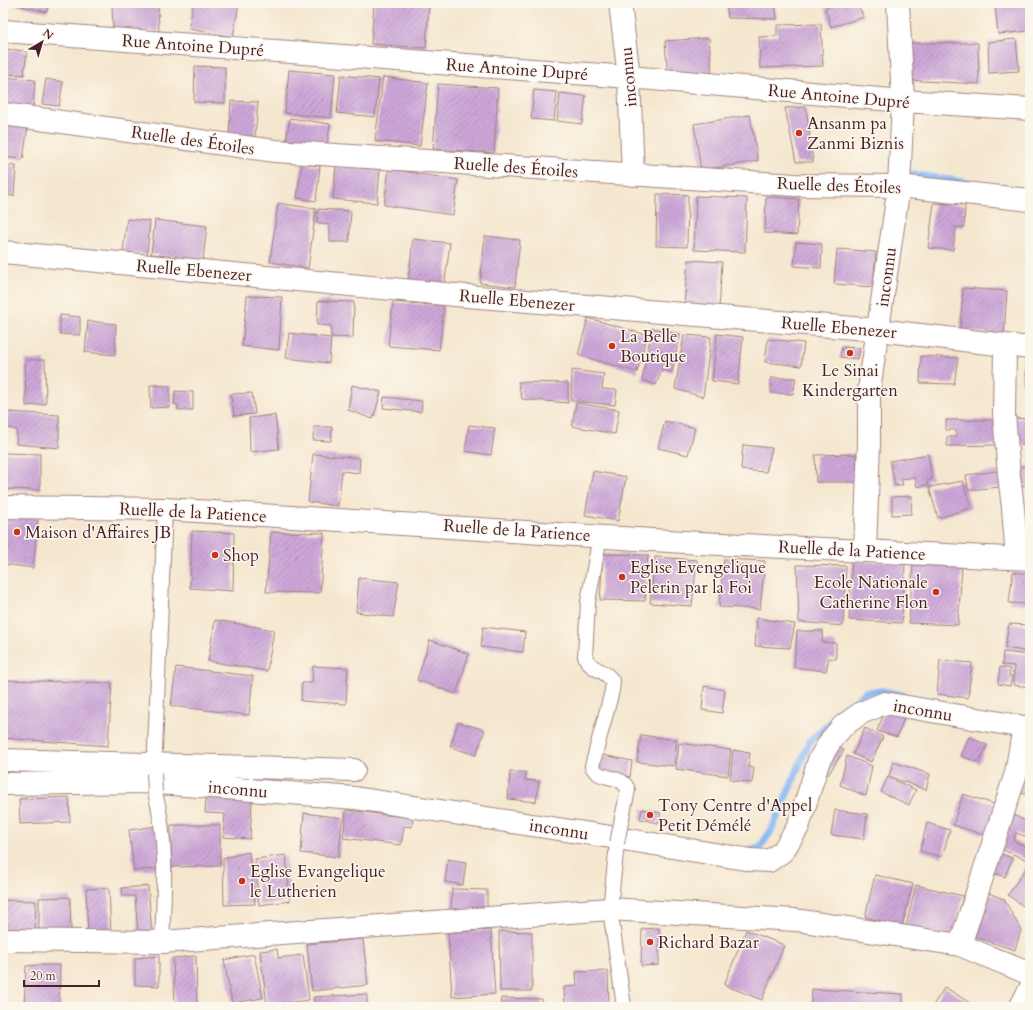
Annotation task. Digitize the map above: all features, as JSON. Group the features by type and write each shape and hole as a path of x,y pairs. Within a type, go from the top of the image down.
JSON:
{"street":[{"name":"inconnu","path":"620,3 629,77 633,175"},
{"name":"inconnu","path":"865,551 869,443 869,390 899,186 903,101 898,3"},
{"name":"Rue Antoine Dupré","path":"3,31 629,77 903,101 1030,109"},
{"name":"Ruelle des Étoiles","path":"3,114 275,151 795,185 899,186 1030,200"},
{"name":"Ruelle Ebenezer","path":"3,252 447,294 878,330 1030,348"},
{"path":"1005,346 1004,414 1009,475 1013,508 1023,559"},
{"name":"Ruelle de la Patience","path":"3,507 165,508 700,543 1023,559"},
{"name":"inconnu","path":"3,784 145,782 355,798 751,860 769,861 783,851 798,827 819,760 831,740 843,726 861,713 885,703 1027,726 1016,773 960,945"},
{"name":"inconnu","path":"3,760 154,769 354,770"},
{"path":"3,940 162,942 610,909 796,920 960,945 1030,974"}],"lane":[{"path":"162,942 165,876 160,809 155,792 154,769 165,508"},
{"path":"600,536 588,602 585,656 587,663 592,668 606,673 613,682 612,692 592,766 593,769 599,774 623,781 628,790 617,843 610,909 624,1007"},
{"path":"1016,1007 1030,980"}],"building":[{"path":"8,3 49,3 47,12"},
{"path":"112,3 158,3 159,31 113,33"},
{"path":"193,3 239,3 233,37 189,29"},
{"path":"374,3 429,3 426,48 371,44"},
{"path":"726,3 775,3 777,19 728,18"},
{"path":"839,3 856,3 864,17 831,27 825,8"},
{"path":"927,3 948,3 948,4 927,6"},
{"path":"1030,3 1030,31 998,34 995,5"},
{"path":"821,24 823,66 760,68 759,37 777,36 777,25"},
{"path":"709,38 712,77 668,80 665,41"},
{"path":"1016,39 1019,71 989,73 988,42"},
{"path":"907,43 978,43 979,84 904,80"},
{"path":"3,49 27,51 24,75 3,74"},
{"path":"195,66 225,67 225,103 194,102"},
{"path":"289,70 335,74 331,118 285,113"},
{"path":"341,75 379,79 375,117 337,113"},
{"path":"3,77 35,80 33,110 3,108"},
{"path":"383,77 428,83 420,146 375,141"},
{"path":"46,79 63,82 59,106 42,104"},
{"path":"438,84 498,88 494,153 433,149"},
{"path":"534,90 557,92 554,121 531,119"},
{"path":"560,93 586,96 582,124 557,121"},
{"path":"231,101 258,102 255,137 229,134"},
{"path":"806,107 813,162 796,162 785,108"},
{"path":"750,115 758,161 701,170 694,124"},
{"path":"290,118 330,124 327,146 286,140"},
{"path":"3,122 28,126 23,159 3,157"},
{"path":"302,164 320,166 316,201 297,198"},
{"path":"3,165 16,166 14,196 3,195"},
{"path":"336,165 380,169 377,203 333,199"},
{"path":"389,169 458,180 453,215 384,205"},
{"path":"657,194 688,195 687,247 656,246"},
{"path":"696,196 747,198 745,252 694,250"},
{"path":"766,197 799,199 797,235 765,233"},
{"path":"278,203 316,209 308,268 270,262"},
{"path":"934,203 965,205 964,227 956,227 953,250 928,248"},
{"path":"318,209 351,211 349,242 330,242 330,225 317,222"},
{"path":"127,219 150,221 147,255 123,252"},
{"path":"155,220 207,226 203,260 151,254"},
{"path":"485,236 520,240 515,287 480,283"},
{"path":"413,239 450,243 444,288 408,283"},
{"path":"796,242 822,244 821,268 794,266"},
{"path":"837,249 876,252 873,287 834,284"},
{"path":"688,260 722,262 719,309 684,306"},
{"path":"963,288 1007,291 1004,335 960,331"},
{"path":"247,296 282,297 279,350 242,346"},
{"path":"318,301 354,302 353,338 331,337 331,326 317,325"},
{"path":"393,302 444,306 439,350 388,346"},
{"path":"60,315 80,317 80,335 60,334"},
{"path":"588,318 647,335 637,372 578,355"},
{"path":"88,321 116,324 115,355 85,352"},
{"path":"652,328 680,334 672,372 662,370 656,385 642,380"},
{"path":"289,333 331,338 329,363 286,358"},
{"path":"717,334 743,337 738,384 712,381"},
{"path":"684,335 711,337 703,397 675,389"},
{"path":"768,339 804,343 801,366 765,362"},
{"path":"842,347 860,348 858,359 840,357"},
{"path":"921,356 958,358 954,384 920,383"},
{"path":"25,360 45,360 46,404 26,406"},
{"path":"1026,363 1030,363 1030,388 1026,388"},
{"path":"572,370 604,374 602,389 617,390 615,405 571,401"},
{"path":"771,378 796,378 793,394 771,393"},
{"path":"518,382 568,383 568,403 522,399"},
{"path":"150,385 170,386 170,407 151,408"},
{"path":"352,385 381,392 373,419 348,410"},
{"path":"175,391 193,392 193,410 178,410 178,405 174,404"},
{"path":"252,393 255,414 234,416 231,394"},
{"path":"384,397 422,401 421,412 383,408"},
{"path":"576,403 619,410 615,434 572,426"},
{"path":"8,412 59,415 59,448 16,444 17,430 5,427"},
{"path":"275,415 279,449 250,452 249,418"},
{"path":"1013,418 1030,419 1030,445 1014,445"},
{"path":"946,420 996,420 996,445 947,446 947,437 956,437 956,430 946,430"},
{"path":"665,421 695,428 688,455 658,448"},
{"path":"469,425 495,428 491,455 465,451"},
{"path":"314,427 332,427 331,441 313,440"},
{"path":"743,445 772,448 766,472 741,470"},
{"path":"3,453 40,454 40,490 3,489"},
{"path":"313,454 360,458 359,473 342,471 338,506 308,502"},
{"path":"856,454 857,482 816,482 815,455"},
{"path":"928,454 932,479 927,480 928,485 917,487 915,477 901,479 903,485 895,486 890,461"},
{"path":"1030,466 1030,485 1021,486 1021,476 1017,476 1016,467"},
{"path":"593,471 626,477 618,521 585,515"},
{"path":"998,471 1001,487 968,490 966,475"},
{"path":"963,481 971,508 938,518 929,487"},
{"path":"912,496 911,514 892,515 892,497"},
{"path":"3,514 38,517 33,568 3,564"},
{"path":"1021,517 1030,517 1030,548 1019,548"},
{"path":"192,531 234,533 233,591 190,588"},
{"path":"271,532 324,533 320,593 266,592"},
{"path":"603,554 648,555 645,601 600,600"},
{"path":"655,557 697,560 692,606 650,603"},
{"path":"724,559 765,561 760,609 719,607"},
{"path":"852,561 905,563 902,623 849,620"},
{"path":"797,565 846,566 843,626 799,622"},
{"path":"913,565 962,567 958,625 909,623"},
{"path":"1013,572 1030,574 1030,604 1009,603"},
{"path":"359,578 399,582 393,617 356,612"},
{"path":"757,618 795,624 790,648 755,646"},
{"path":"215,620 274,630 267,671 208,661"},
{"path":"1009,624 1030,625 1030,652 1005,648"},
{"path":"483,627 525,632 523,652 481,647"},
{"path":"797,631 823,631 822,642 836,643 836,659 829,658 826,671 794,667"},
{"path":"430,640 469,654 456,694 417,680"},
{"path":"1003,652 1030,655 1030,687 1013,685 1014,666 1002,665"},
{"path":"940,660 972,663 968,698 937,694"},
{"path":"313,666 348,668 346,704 301,701 302,683 312,683"},
{"path":"176,667 253,676 249,715 171,706"},
{"path":"1000,667 1010,669 1009,676 1012,676 1010,686 998,684"},
{"path":"3,680 112,683 108,746 3,738"},
{"path":"704,686 725,690 722,713 702,710"},
{"path":"885,711 905,715 897,737 877,731"},
{"path":"458,722 485,730 476,755 450,747"},
{"path":"865,728 883,737 871,762 853,754"},
{"path":"641,735 677,740 674,766 637,762"},
{"path":"969,737 987,745 979,763 961,756"},
{"path":"679,743 731,750 728,776 676,769"},
{"path":"834,744 844,750 828,775 818,769"},
{"path":"733,750 750,753 748,767 754,767 752,783 730,780"},
{"path":"598,754 632,761 630,777 596,769"},
{"path":"847,756 872,766 866,796 840,785"},
{"path":"893,762 930,774 926,790 889,776"},
{"path":"1022,767 1030,769 1030,795 1016,792"},
{"path":"510,772 526,772 525,780 539,781 536,802 508,799"},
{"path":"888,777 916,790 909,805 881,792"},
{"path":"963,794 1000,806 991,837 953,825"},
{"path":"69,797 70,822 20,824 19,799"},
{"path":"206,798 252,801 250,839 223,837 225,814 205,813"},
{"path":"642,809 661,813 658,823 640,819"},
{"path":"346,810 413,818 412,827 404,826 401,845 343,838"},
{"path":"835,810 867,814 864,839 831,835"},
{"path":"1007,812 1030,823 1030,838 1016,833 1014,841 1030,849 1030,861 996,847"},
{"path":"304,813 342,818 339,857 301,853"},
{"path":"927,823 950,830 942,857 920,851"},
{"path":"171,825 220,825 220,866 171,867"},
{"path":"157,826 162,868 134,871 129,830"},
{"path":"994,851 1012,858 1005,877 987,870"},
{"path":"249,852 255,904 224,905 223,858"},
{"path":"286,855 290,901 259,905 255,859"},
{"path":"448,859 466,862 463,885 445,882"},
{"path":"1028,865 1030,866 1030,911 1008,895"},
{"path":"875,875 913,884 902,926 865,917"},
{"path":"916,885 963,896 953,937 906,927"},
{"path":"148,886 152,933 138,934 135,896 123,896 122,888"},
{"path":"109,888 111,935 88,936 86,889"},
{"path":"452,889 487,890 487,910 451,909"},
{"path":"988,893 1004,899 1021,930 1015,950 975,937"},
{"path":"70,897 71,932 39,932 39,898"},
{"path":"3,900 36,901 35,931 3,932"},
{"path":"659,928 659,965 641,966 642,929"},
{"path":"491,930 495,994 452,997 448,933"},
{"path":"746,930 784,945 762,1000 724,985"},
{"path":"499,931 532,932 532,991 500,991"},
{"path":"363,939 368,985 312,991 307,944"},
{"path":"277,949 278,958 303,955 309,1000 267,1005 260,951"},
{"path":"254,954 263,998 232,1003 224,960"},
{"path":"159,956 159,986 135,985 135,958"},
{"path":"196,956 197,1007 175,1007 173,958"},
{"path":"60,965 59,1007 24,1007 26,966"},
{"path":"608,971 609,1007 565,1007 564,987 577,986 576,972"},
{"path":"945,987 976,1007 932,1007"},
{"path":"812,989 903,994 903,1007 811,1007"},
{"path":"367,994 367,1007 314,1007 314,997"},
{"path":"501,998 542,999 542,1007 501,1007"},
{"path":"492,1004 492,1007 448,1007 448,1006"}],"waterway":[{"path":"910,174 969,183"},
{"path":"745,852 760,847 771,831 810,741 866,692 882,691 902,695"},
{"path":"3,772 35,773"}],"place":[{"name":"Ansanm pa Zanmi Biznis","path":"799,133"},
{"name":"La Belle Boutique","path":"612,346"},
{"name":"Le Sinai Kindergarten","path":"850,353"},
{"name":"Maison d'Affaires JB","path":"17,532"},
{"name":"Shop","path":"215,555"},
{"name":"Eglise Evengelique Pelerin par la Foi","path":"622,577"},
{"name":"Ecole Nationale Catherine Flon","path":"936,592"},
{"name":"Tony Centre d'Appel Petit Démélé","path":"650,815"},
{"name":"Eglise Evangelique le Lutherien","path":"242,881"},
{"name":"Richard Bazar","path":"650,942"}]}
